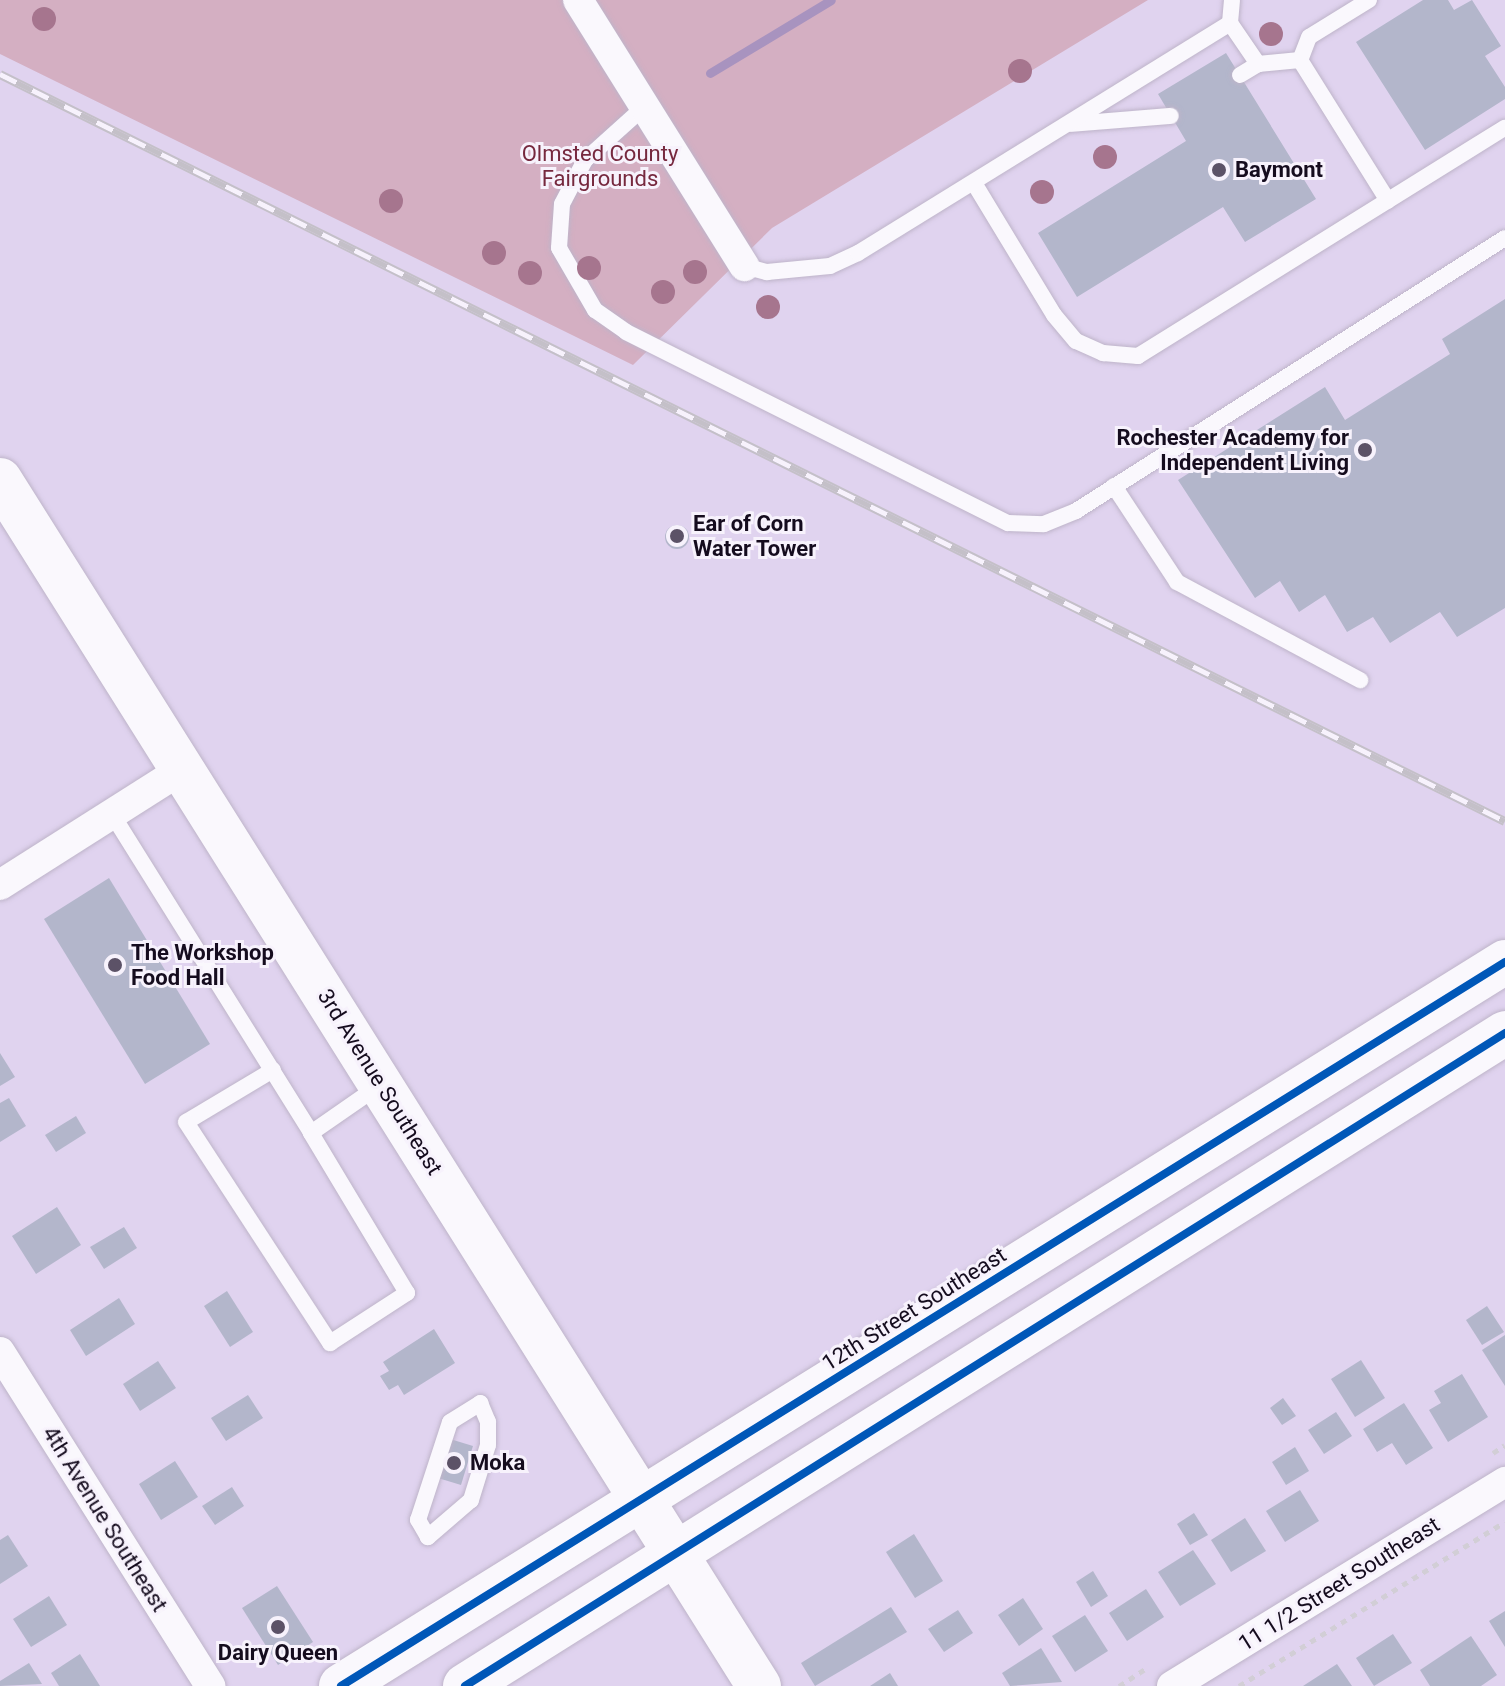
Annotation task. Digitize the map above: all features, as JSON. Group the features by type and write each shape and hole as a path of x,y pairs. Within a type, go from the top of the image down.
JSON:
{"main road":[{"name":"3rd Avenue Southeast","path":"0,480 759,1686"},
{"name":"12th Street Southeast","path":"341,1686 1505,962"},
{"path":"465,1686 1505,1033"}],"street":[{"path":"578,0 744,266"},
{"path":"0,885 183,769"},
{"name":"4th Avenue Southeast","path":"0,1352 210,1686"},
{"name":"11 1/2 Street Southeast","path":"1172,1686 1505,1482"}],"lane":[{"path":"1232,0 1230,23 1258,64"},
{"path":"1300,60 1309,37 1369,0"},
{"path":"744,266 767,272 830,266 974,183 1230,23"},
{"path":"1240,75 1258,64 1300,60"},
{"path":"1300,60 1388,201"},
{"path":"643,108 585,160 562,204 559,248 595,310 626,332 1008,523 1044,524 1114,486 1505,238"},
{"path":"1070,124 1171,116"},
{"path":"974,183 1054,315 1076,341 1103,353 1138,356 1505,128"},
{"path":"1114,486 1177,582 1360,680"},
{"path":"112,814 273,1070 407,1293 330,1343 186,1122 273,1070"},
{"path":"311,1133 382,1085"},
{"path":"480,1403 488,1422 488,1445 471,1500 428,1537 418,1520 450,1422 480,1403"}],"path":[{"path":"1239,1686 1505,1522"}],"green space":[{"name":"Olmsted County Fairgrounds","path":"0,0 1148,0 772,228 633,365 0,54"}],"building":[{"path":"1423,0 1448,0 1454,10 1472,0 1501,46 1485,56 1505,87 1505,99 1425,150 1356,42"},
{"name":"Baymont","path":"1226,53 1316,199 1245,242 1223,207 1077,297 1038,233 1186,141 1158,94"},
{"name":"Rochester Academy for Independent Living","path":"1505,299 1505,608 1457,637 1440,612 1390,643 1373,617 1347,632 1325,595 1299,612 1280,581 1255,598 1178,480 1325,387 1345,420 1450,354 1442,339"},
{"name":"Ear of Corn Water Tower","path":"677,525 685,529 689,537 685,545 677,549 669,545 665,537 669,529"},
{"path":"109,878 210,1044 145,1084 44,919"},
{"path":"0,1053 15,1077 0,1086"},
{"path":"9,1098 26,1126 0,1142 0,1103"},
{"path":"76,1116 86,1133 56,1152 45,1135"},
{"path":"57,1207 81,1245 36,1274 12,1236"},
{"path":"124,1227 137,1248 104,1269 90,1247"},
{"path":"227,1291 253,1332 230,1347 204,1306"},
{"path":"119,1298 135,1324 86,1356 70,1330"},
{"path":"1487,1306 1504,1332 1482,1345 1466,1320"},
{"path":"434,1329 455,1363 404,1395 398,1385 389,1390 380,1376 389,1371 383,1362"},
{"path":"1505,1335 1505,1386 1482,1350"},
{"path":"1361,1360 1385,1398 1355,1417 1331,1379"},
{"path":"158,1361 176,1388 140,1411 123,1384"},
{"path":"1462,1374 1488,1417 1448,1442 1429,1410 1441,1403 1434,1391"},
{"path":"248,1395 263,1418 226,1441 211,1418"},
{"path":"1283,1398 1296,1416 1282,1425 1270,1408"},
{"path":"1404,1403 1433,1448 1406,1465 1392,1443 1377,1452 1363,1429"},
{"path":"1336,1412 1352,1436 1324,1454 1308,1430"},
{"path":"450,1439 473,1446 461,1485 438,1478"},
{"path":"1295,1447 1309,1471 1286,1485 1272,1462"},
{"path":"175,1461 198,1497 161,1520 139,1484"},
{"path":"232,1487 244,1506 215,1525 202,1506"},
{"path":"1300,1490 1319,1521 1285,1542 1266,1511"},
{"path":"1194,1513 1208,1535 1190,1545 1177,1524"},
{"path":"1245,1518 1266,1551 1231,1572 1211,1540"},
{"path":"914,1534 943,1581 915,1598 886,1552"},
{"path":"8,1535 28,1566 0,1584 0,1540"},
{"path":"1193,1550 1216,1584 1180,1606 1158,1572"},
{"path":"1093,1571 1108,1596 1091,1607 1076,1582"},
{"path":"277,1586 313,1642 278,1665 242,1608"},
{"path":"1146,1589 1164,1617 1127,1641 1109,1613"},
{"path":"49,1596 67,1625 31,1647 13,1619"},
{"path":"1023,1598 1043,1629 1019,1646 998,1615"},
{"path":"891,1607 907,1632 815,1686 801,1663"},
{"path":"958,1610 973,1633 944,1652 928,1629"},
{"path":"1505,1611 1505,1647 1489,1621"},
{"path":"1085,1615 1108,1651 1075,1672 1052,1636"},
{"path":"1393,1634 1412,1663 1374,1686 1356,1658"},
{"path":"1471,1636 1497,1675 1481,1686 1430,1686 1420,1670"},
{"path":"1041,1648 1062,1682 1010,1686 1002,1673"},
{"path":"80,1654 100,1686 59,1686 51,1673"},
{"path":"29,1663 42,1684 0,1686 0,1681"},
{"path":"1337,1664 1352,1686 1303,1686"},
{"path":"890,1673 898,1686 870,1686"}],"waterway":[{"path":"710,73 831,0"}],"railway":[{"path":"0,74 1505,821"}],"cycle path":[{"path":"341,1686 1505,962"},
{"path":"465,1686 1505,1033"}],"place":[{"name":"Baymont","path":"1219,170"},
{"name":"Rochester Academy for Independent Living","path":"1365,450"},
{"name":"Ear of Corn Water Tower","path":"677,536"},
{"name":"The Workshop Food Hall","path":"115,965"},
{"name":"Moka","path":"454,1463"},
{"name":"Dairy Queen","path":"278,1627"}]}
